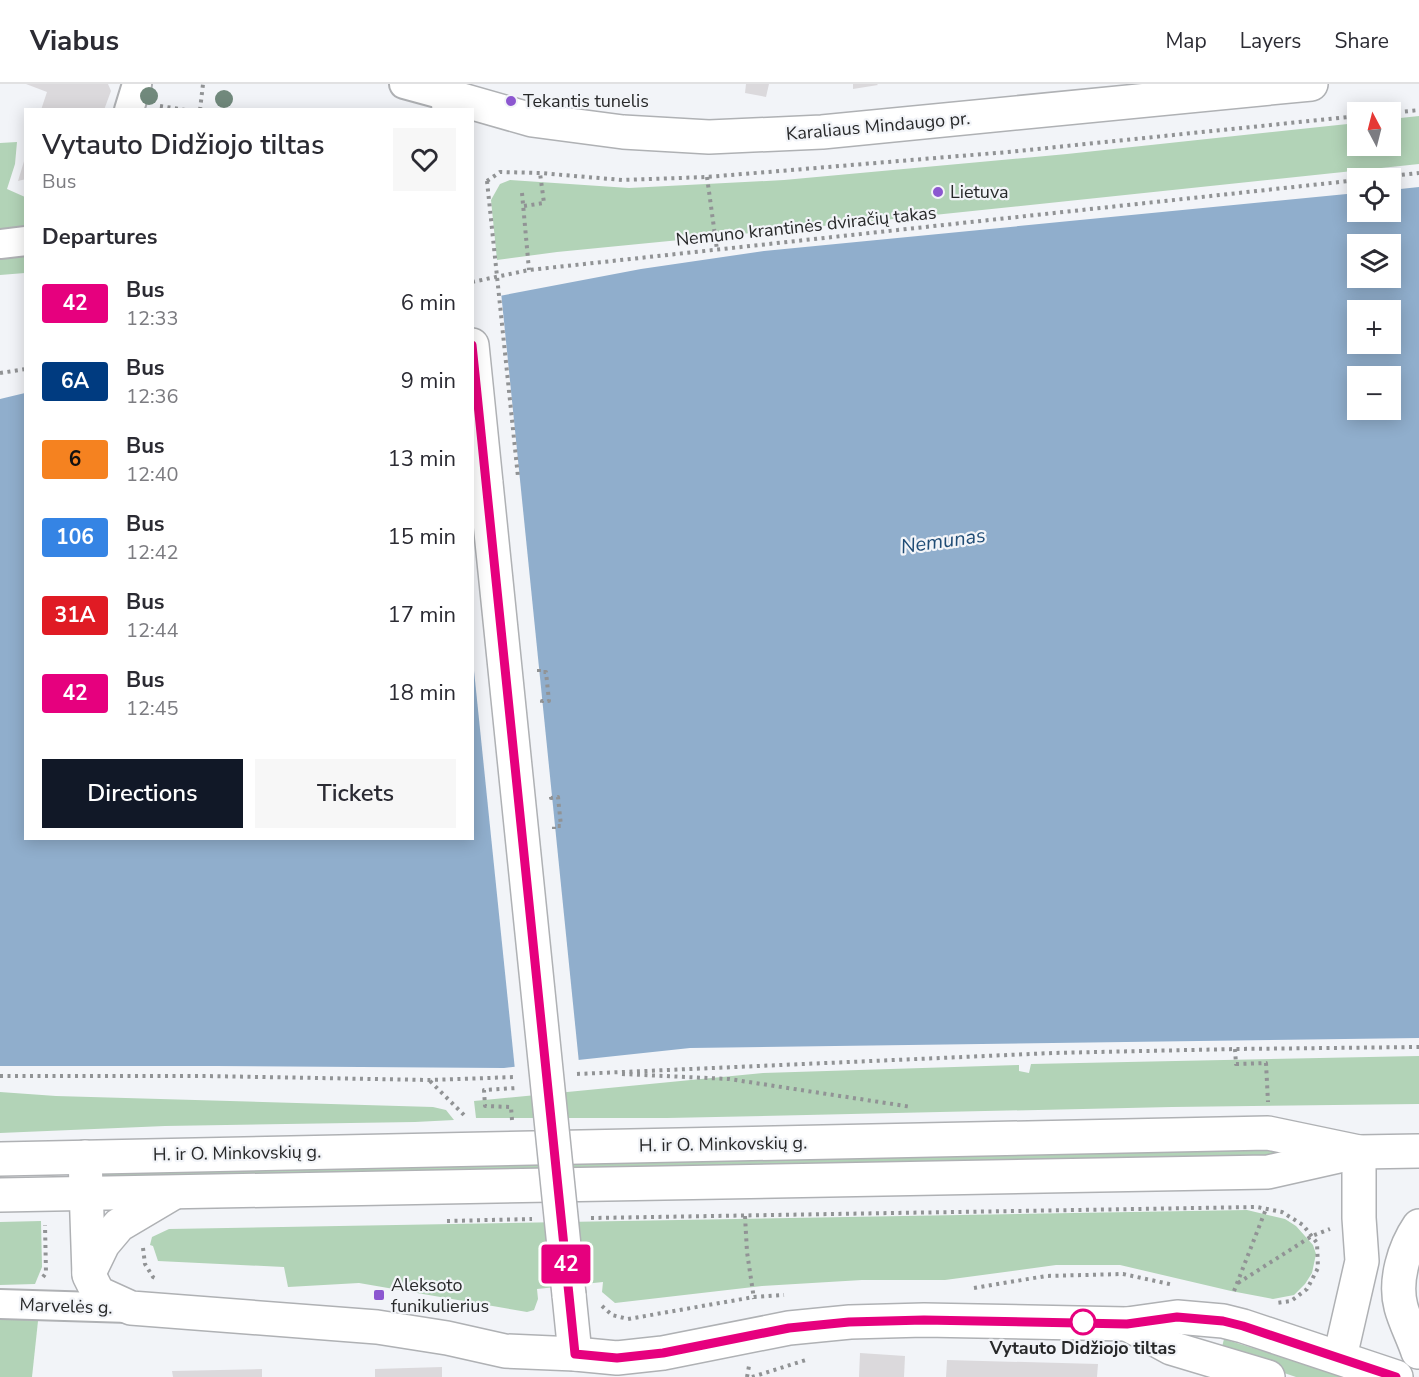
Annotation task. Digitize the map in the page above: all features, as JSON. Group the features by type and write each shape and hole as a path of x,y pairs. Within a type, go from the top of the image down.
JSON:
{"main road":[{"name":"Karaliaus Mindaugo pr.","path":"474,108 532,120 623,132 709,137 822,132 1311,84"},
{"name":"Karaliaus Mindaugo pr.","path":"448,103 473,108"},
{"path":"474,365 575,1354"},
{"name":"H. ir O. Minkovskių g.","path":"0,1159 1268,1133 1359,1152"},
{"name":"H. ir O. Minkovskių g.","path":"0,1195 1268,1172 1359,1152 1419,1151"},
{"path":"1351,1367 1362,1261 1359,1218 1359,1152"},
{"path":"85,1156 89,1275 98,1293 131,1308 377,1327 447,1338 505,1351 617,1358 663,1353 789,1328 849,1322 924,1320 1127,1324 1177,1317 1223,1321 1351,1367 1396,1377"},
{"path":"89,1275 103,1244 119,1225 174,1192"},
{"path":"1419,1226 1406,1253 1398,1283 1401,1307 1419,1352"},
{"path":"1362,1261 1383,1311 1400,1336 1419,1352"},
{"path":"1127,1324 1171,1348 1268,1377"}],"street":[{"path":"130,108 136,84"},
{"name":"Karaliaus Mindaugo pr.","path":"404,84 448,103"},
{"path":"0,244 24,241"},
{"name":"Marvelės g.","path":"0,1304 131,1308"}],"path":[{"path":"200,108 204,84"},
{"path":"1401,112 1419,110"},
{"path":"524,206 544,203 540,173"},
{"path":"1401,175 1419,173"},
{"path":"707,177 717,250"},
{"name":"Nemuno krantinės dviračių takas","path":"474,282 529,270 1347,181"},
{"path":"522,193 529,270"},
{"path":"0,373 24,369"},
{"path":"511,1107 485,1107 484,1090 597,1073 1041,1054 1419,1047"},
{"path":"1235,1049 1236,1064 1266,1063 1268,1103"},
{"path":"597,1073 729,1079 916,1107"},
{"path":"0,1076 547,1079"},
{"path":"429,1080 468,1120"},
{"path":"590,1218 1257,1207 1282,1212 1303,1225 1317,1243 1318,1268 1306,1289 1291,1301 1270,1304"},
{"path":"40,1280 46,1273 45,1216"},
{"path":"744,1216 754,1297"},
{"path":"436,1221 543,1219"},
{"path":"1238,1283 1312,1236"},
{"path":"144,1243 142,1250 145,1264 153,1277 162,1279"},
{"path":"969,1289 1046,1276 1123,1274 1178,1285"},
{"path":"601,1299 602,1306 612,1315 628,1319 754,1297 789,1295"},
{"path":"752,1377 812,1358"}],"green space":[{"path":"1419,116 1419,164 1381,168 1347,168 1347,172 497,260 491,200 500,184 510,180 629,188 784,180 1067,154 1347,124 1347,156 1401,156 1401,118"},
{"path":"17,142 15,164 7,189 24,197 24,273 0,275 0,143"},
{"path":"1419,1056 1419,1104 667,1118 476,1118 474,1101 763,1073 1019,1065 1019,1071 1029,1073 1031,1064"},
{"path":"0,1092 56,1096 433,1107 446,1110 454,1120 165,1126 0,1133"},
{"path":"1279,1147 1283,1150 1277,1157 95,1176 94,1168"},
{"path":"1247,1210 1285,1219 1296,1226 1313,1245 1316,1254 1312,1273 1294,1295 1273,1299 1120,1265 1056,1265 945,1280 862,1280 762,1286 615,1303 602,1292 603,1282 537,1289 538,1299 534,1310 527,1312 359,1283 288,1287 284,1267 158,1261 153,1246 150,1245 152,1237 169,1229"},
{"path":"41,1221 42,1267 35,1284 0,1285 0,1222"},
{"path":"0,1318 38,1321 32,1377 0,1377"},
{"path":"1224,1339 1345,1377 1296,1377 1224,1353 1222,1347"}],"water":[{"name":"Nemunas","path":"1419,187 1419,1038 690,1048 504,1068 0,1066 0,399 24,393 24,840 474,840 474,301 641,269 764,251 1347,194 1347,222 1401,222 1401,189"}],"pier":[{"path":"501,292 579,1063 515,1070 474,670 474,298"}],"building":[{"path":"26,84 108,84 111,91 105,108 42,108 47,92"},
{"path":"746,84 769,84 766,97 745,93"},
{"path":"853,84 877,84 878,85 853,89"},
{"path":"24,161 24,180 18,181"},
{"path":"860,1353 905,1356 904,1377 859,1377"},
{"path":"947,1360 1098,1364 1097,1377 946,1377"},
{"path":"442,1367 442,1377 375,1377 375,1369"},
{"path":"262,1369 262,1377 173,1377 172,1371"}],"bus line":[{"name":"42","path":"474,365 575,1354 617,1358 663,1353 789,1328 849,1322 924,1320 1127,1324 1177,1317 1223,1321 1243,1326 1396,1377"}],"place":[{"name":"Tekantis tunelis","path":"511,101"},
{"name":"Lietuva","path":"938,192"},
{"name":"Aleksoto funikulierius","path":"379,1295"},
{"name":"Vytauto Didžiojo tiltas","path":"1083,1322"}]}
